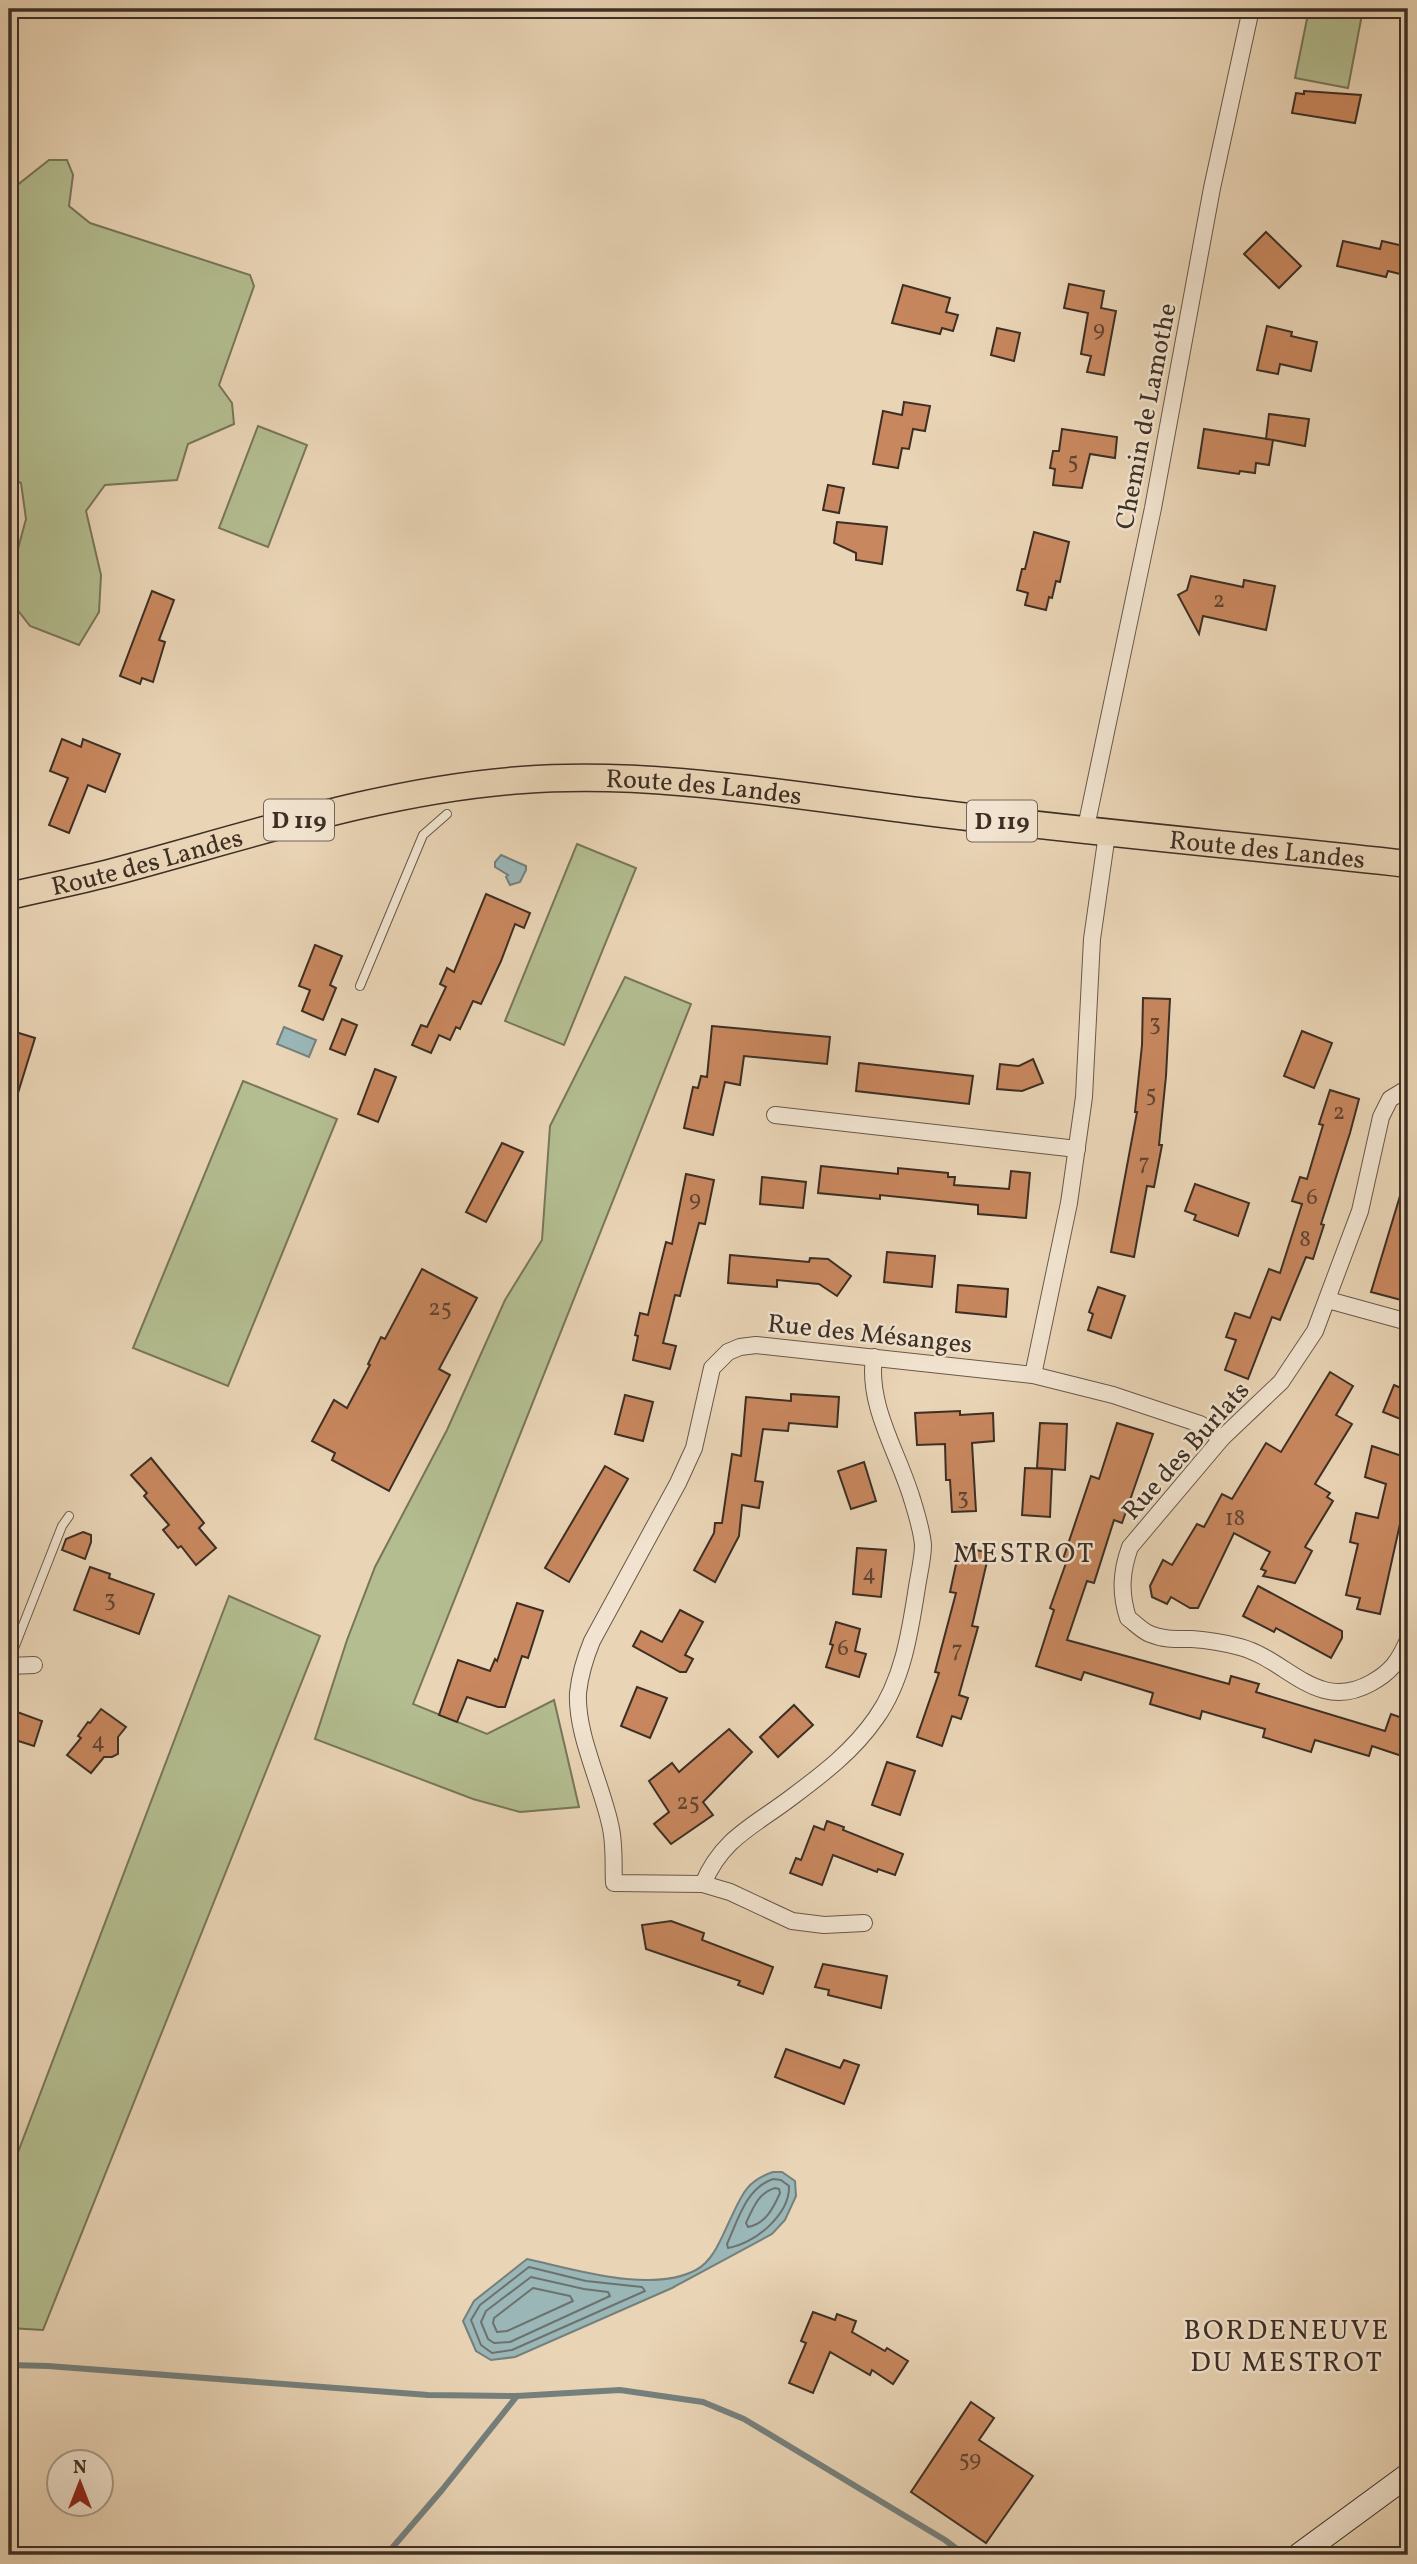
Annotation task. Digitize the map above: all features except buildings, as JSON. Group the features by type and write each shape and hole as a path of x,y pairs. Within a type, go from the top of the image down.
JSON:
{"main road":[{"name":"Route des Landes","path":"9,896 112,872 315,816 411,794 523,780 595,778 697,784 1096,833 1408,864"},
{"path":"1299,2555 1408,2475"}],"street":[{"name":"Chemin de Lamothe","path":"1096,833 1212,188 1251,9"},
{"path":"1033,1375 1069,1203 1084,1097 1096,833"},
{"name":"Rue des Burlats","path":"1408,1088 1390,1099 1381,1118 1360,1211 1315,1331 1281,1382 1222,1438 1130,1547 1121,1583 1128,1618 1149,1633 1161,1637 1240,1647 1272,1661 1311,1687 1335,1693 1365,1686 1385,1675 1399,1663 1408,1640"},
{"path":"775,1115 1077,1149"},
{"path":"1328,1300 1408,1322"},
{"name":"Rue des Mésanges","path":"703,1884 614,1883 614,1842 580,1716 578,1694 583,1664 592,1641 678,1483 694,1448 712,1368 728,1352 740,1346 756,1345 1033,1375 1113,1395 1200,1424 1222,1438"},
{"path":"864,1923 824,1925 792,1921 730,1892 703,1884 712,1863 732,1839 841,1760 860,1740 889,1696 901,1664 909,1639 923,1545 912,1499 876,1399 872,1376 874,1357"},
{"path":"9,1667 34,1665"}],"lane":[{"path":"360,986 423,835 447,814"},
{"path":"9,1661 62,1526 69,1516"}],"green space":[{"path":"1309,9 1363,9 1348,88 1295,78"},
{"path":"49,160 67,160 73,175 69,206 90,223 250,275 254,286 219,385 232,403 234,424 188,444 177,480 105,485 86,511 101,575 99,612 79,645 30,626 9,599 9,582 26,519 21,483 9,477 9,188 16,186"},
{"path":"258,426 307,445 268,547 219,528"},
{"path":"577,844 636,868 564,1045 505,1021"},
{"path":"625,977 691,1004 413,1704 487,1734 554,1700 579,1807 520,1812 473,1799 315,1739 347,1640 375,1567 447,1430 505,1300 542,1240 550,1126"},
{"path":"243,1081 337,1119 228,1386 133,1348"},
{"path":"229,1596 320,1636 43,2330 9,2328 9,2176"}],"water":[{"path":"501,855 526,866 520,882 510,885 506,877 508,875 495,867 495,862"},
{"path":"284,1027 316,1040 309,1057 277,1044"},
{"path":"773,2172 782,2172 795,2181 796,2196 785,2220 772,2234 672,2288 515,2357 491,2360 476,2351 463,2321 474,2301 527,2259 635,2280 678,2277 696,2270 707,2261 720,2242 745,2191 756,2180"}],"waterway":[{"path":"9,2365 428,2395 517,2396 620,2390 703,2402 744,2419 945,2540 965,2555"},
{"path":"386,2555 517,2396"}],"district":[{"name":"MESTROT","path":"1024,1552"},
{"name":"BORDENEUVE DU MESTROT","path":"1287,2345"}]}
